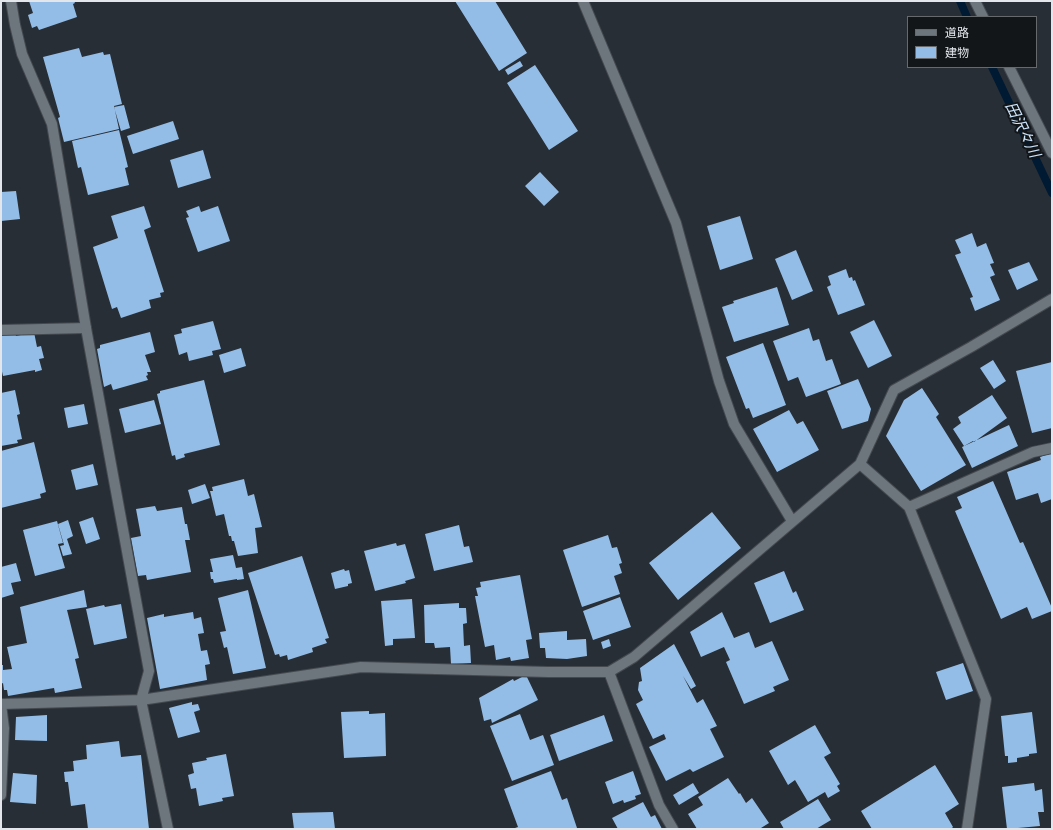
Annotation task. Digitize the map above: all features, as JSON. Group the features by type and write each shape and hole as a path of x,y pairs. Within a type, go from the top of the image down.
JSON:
{"street":[{"path":"11,1 22,54 52,124 86,328 149,671 141,700 168,829"},
{"path":"583,1 676,223 719,381 734,424 792,521"},
{"path":"975,1 982,16"},
{"path":"1010,68 1052,153"},
{"path":"1,795 4,728 1,704 141,700 361,667 548,672 609,672 634,656 860,464 894,390 1052,299"},
{"path":"1,330 86,328"},
{"path":"909,507 1033,452 1052,448"},
{"path":"860,464 909,507 986,699 967,829"},
{"path":"609,672 659,805 673,829"}],"building":[{"path":"29,1 74,1 75,3 73,4 77,17 39,30 37,26 32,28 28,15 33,13"},
{"path":"455,1 495,1 527,53 499,71"},
{"path":"79,48 82,57 103,52 104,55 110,54 122,104 114,106 119,129 64,142 58,118 60,117 43,57"},
{"path":"520,61 523,66 508,75 505,70"},
{"path":"535,65 578,131 549,150 507,83"},
{"path":"124,105 130,128 121,131 114,107"},
{"path":"173,121 179,139 133,154 127,136"},
{"path":"119,130 128,167 125,168 129,185 88,195 81,167 78,168 72,141"},
{"path":"203,150 211,178 178,188 170,160"},
{"path":"540,172 559,192 544,206 525,186"},
{"path":"16,191 20,219 1,221 1,192"},
{"path":"144,206 151,227 144,230 164,292 160,293 161,297 149,300 151,308 121,318 117,307 112,309 93,247 118,238 111,216"},
{"path":"199,206 201,212 218,206 230,241 198,252 186,218 189,217 186,211"},
{"path":"740,216 753,259 720,270 707,226"},
{"path":"972,233 977,247 986,243 994,263 990,264 995,275 990,277 1000,300 975,311 970,298 973,297 955,255 961,253 955,240"},
{"path":"796,250 813,291 792,300 775,259"},
{"path":"1029,262 1038,280 1017,290 1008,270"},
{"path":"846,269 849,278 852,277 853,281 855,280 865,305 838,315 827,287 831,285 828,276"},
{"path":"777,287 789,325 734,342 722,307 734,303 733,301"},
{"path":"874,320 892,356 868,368 850,332"},
{"path":"213,321 221,349 212,351 213,355 189,361 187,352 179,355 174,335 182,333 181,329"},
{"path":"809,328 813,341 819,339 826,361 832,359 841,384 806,397 798,377 788,381 773,341"},
{"path":"15,332 16,336 34,332 37,347 41,346 44,358 39,359 42,370 3,376 1,367 1,334"},
{"path":"150,332 155,352 145,355 151,372 147,372 148,375 146,376 148,380 113,390 111,384 104,387 97,349 100,348 100,345"},
{"path":"763,343 786,405 753,418 749,408 746,409 726,357"},
{"path":"241,348 246,366 224,373 219,355"},
{"path":"993,360 1006,381 994,389 980,368"},
{"path":"1052,362 1052,428 1032,433 1016,371"},
{"path":"858,379 871,409 868,421 842,429 827,391"},
{"path":"204,380 220,445 184,454 185,457 176,460 175,455 172,456 157,394 160,393 160,391"},
{"path":"922,388 939,414 936,417 966,465 921,491 886,436 904,400"},
{"path":"15,390 20,414 17,415 22,439 17,440 18,443 1,446 1,393"},
{"path":"992,395 1007,418 974,442 973,441 964,446 953,429 961,423 958,417"},
{"path":"154,400 161,424 125,433 119,409"},
{"path":"84,404 88,424 68,428 64,408"},
{"path":"789,410 797,424 803,421 819,450 777,472 753,429"},
{"path":"1009,425 1018,446 972,468 962,447"},
{"path":"34,442 46,492 40,494 41,498 1,508 1,451"},
{"path":"1052,453 1052,499 1041,503 1038,493 1016,500 1007,472 1041,460 1040,457"},
{"path":"93,464 98,485 76,490 71,470"},
{"path":"244,479 248,496 254,494 262,527 255,528 258,553 238,556 234,541 232,541 231,536 229,536 224,514 216,516 210,491 213,491 212,487"},
{"path":"993,481 1020,543 1023,542 1052,608 1052,611 1032,619 1027,607 1001,619 955,511 962,508 957,497"},
{"path":"205,484 210,498 192,504 188,490"},
{"path":"155,506 157,511 182,507 190,540 185,540 191,572 147,580 146,575 138,576 131,538 141,536 136,509"},
{"path":"712,512 741,548 678,600 649,563"},
{"path":"93,517 100,539 86,544 79,522"},
{"path":"68,520 73,536 67,539 72,554 63,556 60,546 64,545 58,524"},
{"path":"57,521 63,543 58,544 65,568 35,576 23,530"},
{"path":"459,525 464,547 469,546 473,562 434,571 425,534"},
{"path":"608,535 612,548 617,547 622,563 619,564 622,573 614,576 620,594 582,607 563,550"},
{"path":"396,543 397,546 405,544 415,578 405,581 406,583 375,591 364,551"},
{"path":"233,555 236,568 242,567 244,579 214,583 213,579 211,579 210,572 213,572 210,559"},
{"path":"302,556 329,638 325,639 327,643 312,648 313,652 288,660 287,655 280,657 279,654 275,655 248,573"},
{"path":"16,563 21,581 11,583 14,594 1,598 1,567"},
{"path":"344,569 345,571 349,570 352,583 348,584 348,586 335,589 331,573"},
{"path":"784,571 793,593 796,591 804,610 770,623 754,583"},
{"path":"520,575 532,639 526,640 529,658 511,661 510,657 496,660 494,645 485,647 475,596 478,596 476,588 481,587 480,582"},
{"path":"84,590 87,607 67,610 79,658 75,659 82,688 55,693 54,688 8,696 7,690 4,690 3,683 1,684 1,665 3,665 3,670 12,669 7,647 27,643 20,607"},
{"path":"248,590 266,668 233,674 227,647 224,648 220,632 226,631 218,598"},
{"path":"620,597 631,627 593,640 583,611"},
{"path":"412,599 415,638 393,639 393,645 385,646 381,601"},
{"path":"459,603 459,608 466,608 467,623 463,624 464,646 470,645 471,663 451,664 450,647 435,648 434,643 425,643 424,605"},
{"path":"121,604 127,638 94,645 86,609 104,605 105,607"},
{"path":"193,612 194,619 201,617 204,633 198,634 201,651 207,650 210,664 205,665 207,680 160,689 147,618 164,614 164,617"},
{"path":"722,612 734,638 749,632 755,648 772,641 789,680 773,687 775,691 744,704 726,662 730,660 724,647 701,657 690,632"},
{"path":"567,631 567,640 586,639 587,656 567,659 546,658 545,648 540,648 539,633"},
{"path":"609,639 611,646 603,649 601,642"},
{"path":"674,644 696,686 691,689 683,676 697,703 703,699 717,726 710,729 724,757 693,772 690,769 666,781 649,747 666,739 664,734 653,739 636,704 643,700 638,690 639,682 642,681 640,668"},
{"path":"963,663 973,691 946,700 936,672"},
{"path":"526,675 538,700 492,723 491,719 484,721 479,698 513,679 514,681"},
{"path":"192,702 192,705 198,704 200,710 194,712 200,732 178,738 169,708"},
{"path":"369,711 369,714 385,713 386,756 344,758 341,712"},
{"path":"1032,712 1037,753 1017,758 1017,762 1008,763 1008,756 1005,756 1001,716"},
{"path":"520,714 530,740 543,735 554,765 512,781 490,726"},
{"path":"47,715 47,741 15,740 16,717"},
{"path":"604,715 613,741 559,761 550,735"},
{"path":"815,725 831,753 824,757 840,784 837,786 840,791 828,798 825,792 808,802 795,780 788,785 769,751"},
{"path":"119,741 121,757 141,755 149,829 88,829 85,804 71,806 68,782 65,782 64,772 74,771 73,761 87,759 86,745"},
{"path":"226,754 234,796 222,798 223,801 199,806 196,788 191,789 188,775 194,773 192,763 207,760 206,758"},
{"path":"935,765 959,804 945,813 953,827 951,829 872,829 861,811"},
{"path":"551,771 562,800 567,798 577,828 512,829 518,827 504,789"},
{"path":"633,771 641,794 635,796 636,799 624,803 623,800 613,804 605,782"},
{"path":"13,773 37,775 36,804 10,802"},
{"path":"728,778 746,803 752,798 769,823 761,828 762,829 697,829 688,814 703,805 698,797"},
{"path":"693,783 699,793 679,805 673,795"},
{"path":"1034,783 1035,791 1042,789 1044,812 1038,812 1040,826 1007,829 1002,787"},
{"path":"818,799 831,820 816,829 784,829 780,822"},
{"path":"643,802 651,817 655,815 662,829 618,829 612,818"},
{"path":"333,812 335,829 294,829 292,813"}],"waterway":[{"name":"田沢々川","path":"960,1 967,16"},
{"name":"田沢々川","path":"992,68 1052,193"}]}
